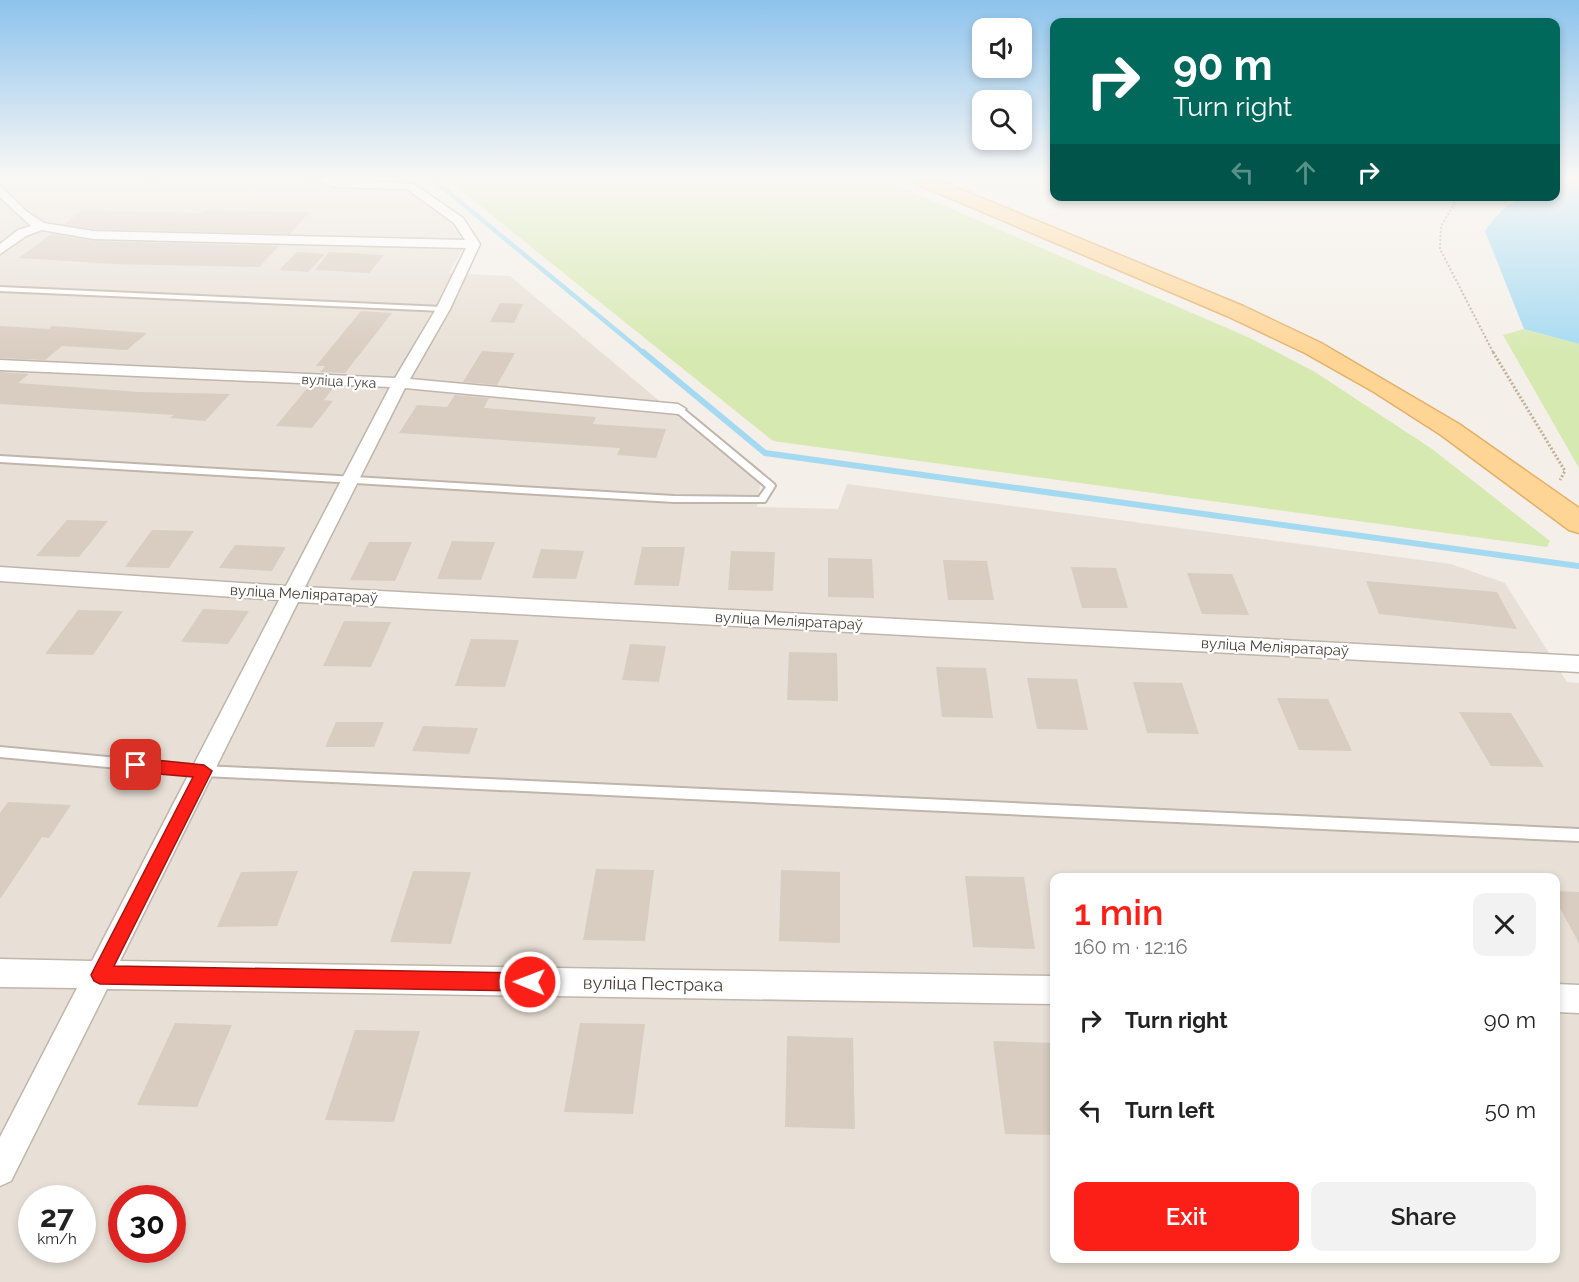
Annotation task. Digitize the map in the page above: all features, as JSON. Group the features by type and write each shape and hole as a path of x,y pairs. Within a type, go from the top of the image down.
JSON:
{"main road":[{"path":"1055,237 1312,347 1378,383 1536,489 1579,523"}],"street":[{"path":"0,250 17,237"},
{"path":"170,237 474,244"},
{"path":"469,237 474,244"},
{"path":"0,1170 400,383 443,309 474,244"},
{"name":"вуліца Гука","path":"0,365 400,383 678,409"},
{"name":"вуліца Меліяратараў","path":"0,574 292,594 1579,664"},
{"name":"вуліца Пестрака","path":"0,973 1050,990"},
{"path":"1560,998 1579,999"}],"lane":[{"path":"0,289 443,309"},
{"path":"0,459 663,498 762,500 771,486 678,409"},
{"path":"0,752 204,771 1579,835"}],"path":[{"path":"1441,237 1440,249 1498,362 1565,471 1558,485 1536,489"}],"shaded area":[{"path":"0,237 460,237 462,250 449,273 510,276 760,485 757,507 838,509 847,484 1451,564 1505,583 1567,682 1579,683 1579,1282 0,1282"}],"green space":[{"path":"519,237 1016,237 1250,338 1315,372 1432,449 1550,541 1547,547 773,441"},
{"path":"1524,329 1579,344 1579,468 1503,335"}],"water":[{"path":"1487,237 1579,237 1579,344 1524,329"}],"building":[{"path":"47,237 68,237 93,241 279,246 259,267 113,264 19,258"},
{"path":"297,252 325,254 308,272 279,270"},
{"path":"329,252 384,255 369,273 315,270"},
{"path":"500,303 523,304 514,323 490,322"},
{"path":"361,311 392,313 345,373 320,372 325,366 316,366"},
{"path":"0,326 49,329 52,326 147,333 127,350 62,346 45,360 0,358"},
{"path":"482,351 515,353 497,385 463,382"},
{"path":"0,372 29,374 18,383 139,392 230,394 205,421 170,418 174,415 0,404"},
{"path":"309,386 334,387 324,400 333,401 312,428 276,426"},
{"path":"455,395 489,398 484,408 596,417 593,424 666,429 656,458 617,455 620,448 399,433 417,405 447,407"},
{"path":"67,520 108,521 79,557 36,556"},
{"path":"152,530 194,531 169,568 125,567"},
{"path":"452,541 495,542 481,580 437,579"},
{"path":"369,542 412,542 395,581 350,580"},
{"path":"235,545 286,547 272,571 219,568"},
{"path":"642,547 685,547 679,586 634,585"},
{"path":"541,549 584,551 576,579 532,578"},
{"path":"731,551 775,552 773,591 728,590"},
{"path":"828,558 872,559 874,598 828,597"},
{"path":"943,560 987,561 994,600 948,600"},
{"path":"1071,567 1116,568 1128,608 1082,608"},
{"path":"1187,573 1232,574 1249,615 1202,614"},
{"path":"1366,581 1497,592 1517,629 1379,614"},
{"path":"203,609 249,611 228,644 181,642"},
{"path":"78,610 123,611 93,655 45,654"},
{"path":"344,621 391,622 371,667 323,666"},
{"path":"471,639 519,640 505,687 455,686"},
{"path":"630,644 666,646 659,682 622,680"},
{"path":"789,652 837,653 838,701 787,700"},
{"path":"936,667 986,668 993,718 942,717"},
{"path":"1027,678 1077,679 1088,730 1037,729"},
{"path":"1133,682 1182,683 1199,734 1147,733"},
{"path":"1277,698 1328,699 1352,751 1299,750"},
{"path":"1459,712 1511,713 1544,767 1491,766"},
{"path":"336,722 384,722 374,747 325,747"},
{"path":"423,726 478,728 469,754 412,751"},
{"path":"8,802 71,805 49,838 42,837 0,899 0,813"},
{"path":"596,869 654,870 645,941 583,940"},
{"path":"781,870 840,872 840,943 779,941"},
{"path":"298,871 277,926 217,927 241,872"},
{"path":"413,871 471,872 451,944 390,942"},
{"path":"965,876 1024,877 1035,949 973,947"},
{"path":"1560,891 1579,892 1579,943 1560,908"},
{"path":"175,1023 232,1025 197,1107 137,1105"},
{"path":"580,1023 645,1024 633,1114 564,1112"},
{"path":"355,1030 420,1031 394,1122 325,1120"},
{"path":"787,1036 853,1038 855,1129 785,1127"},
{"path":"993,1041 1050,1043 1050,1135 1005,1134"}],"waterway":[{"path":"503,237 645,354"},
{"path":"643,352 765,453 1578,566"}],"route":[{"path":"136,765 204,771 100,975 530,982"}]}
